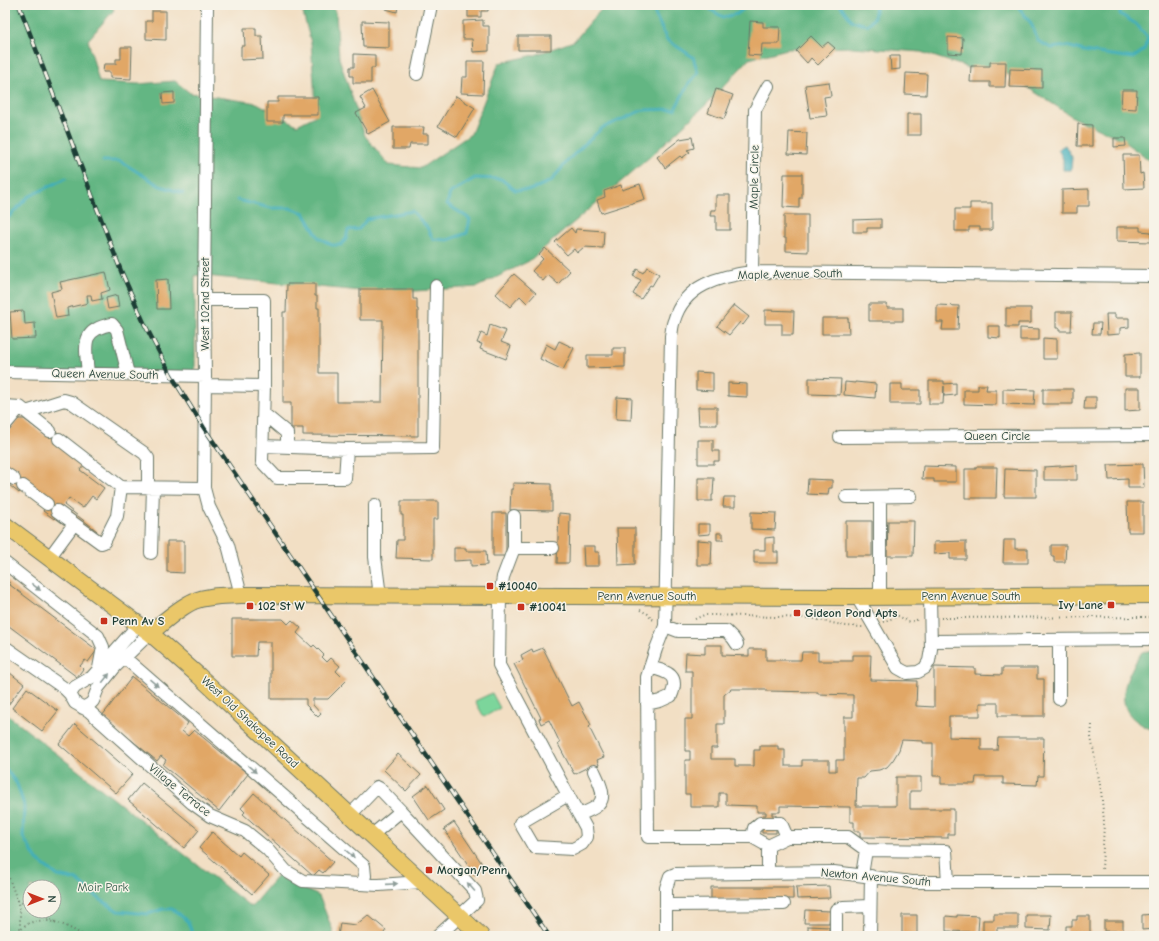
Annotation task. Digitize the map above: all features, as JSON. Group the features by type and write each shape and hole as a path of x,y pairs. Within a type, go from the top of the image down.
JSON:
{"main road":[{"name":"West Old Shakopee Road","path":"5,525 145,629 199,676 481,936"},
{"name":"Penn Avenue South","path":"145,629 193,602 214,597 241,595 857,597 1154,596"}],"street":[{"name":"West 102nd Street","path":"207,5 204,488 209,507 228,545 241,595"},
{"path":"417,74 431,5"},
{"name":"Maple Circle","path":"752,272 755,110 768,86"},
{"name":"Maple Avenue South","path":"752,837 648,837 647,677 665,623 671,336 674,320 680,307 689,294 716,279 733,274 752,272 1154,276"},
{"path":"263,446 347,449 433,448 436,286"},
{"path":"204,300 264,300 264,414 262,462 277,478 345,478 347,449"},
{"path":"88,374 85,343 90,333 100,326 112,324 117,330 128,374"},
{"name":"Queen Avenue South","path":"5,372 128,374 264,386"},
{"path":"5,425 23,409 64,400 71,402 144,453 148,458 151,553"},
{"path":"5,406 14,406 23,409 121,487 204,488"},
{"path":"264,414 288,433 288,447"},
{"name":"Queen Circle","path":"840,437 1154,435"},
{"path":"14,480 101,543 104,542 117,516 121,487"},
{"path":"880,496 880,597"},
{"path":"846,497 911,496"},
{"path":"375,505 375,557 380,596"},
{"path":"514,516 514,548 503,577 500,596 499,665 586,828 587,837 582,844 573,849 534,847 520,823 568,795"},
{"path":"49,558 74,524"},
{"path":"514,548 553,548"},
{"path":"5,564 98,636 104,647 99,668"},
{"path":"857,597 898,668 907,673 918,672 925,668 929,661 931,641 930,596"},
{"path":"665,623 678,631 726,631 733,638 736,644"},
{"path":"83,708 93,701 98,688 125,658 145,629"},
{"path":"70,694 75,687 92,677 99,668 145,629"},
{"path":"931,641 1154,639"},
{"path":"1059,640 1059,699"},
{"name":"Village Terrace","path":"5,647 64,688 70,694 75,703 89,711 192,803 210,816 245,832 267,849 286,872 303,881 379,885 422,882"},
{"path":"125,658 364,866 365,876 362,884"},
{"path":"647,704 660,701 671,696 675,687 674,679 667,672 650,667"},
{"path":"579,815 599,804 602,796 601,787 594,771"},
{"path":"350,815 377,787 380,788 475,891 477,900 438,936"},
{"path":"372,835 401,811"},
{"path":"768,846 752,837 754,828 760,823 781,823 787,837"},
{"path":"768,846 787,837 848,836 866,850 946,851 948,882"},
{"path":"768,846 768,872"},
{"path":"866,850 866,875 870,906 870,936"},
{"name":"Newton Avenue South","path":"666,905 666,888 670,876 682,873 834,872 911,882 1154,882"},
{"path":"666,936 666,905 784,904"},
{"path":"836,936 836,910 843,907 870,906"}],"path":[{"path":"639,610 648,614 651,619 665,623"},
{"path":"689,619 696,619 704,615 810,618 856,628 898,616 910,622 920,619 1154,617"},
{"path":"1092,725 1091,737 1101,790 1104,821 1102,882"},
{"path":"5,867 18,900 20,912 20,930 18,936"},
{"path":"18,900 22,902"},
{"path":"50,919 86,936"},
{"path":"20,930 30,922 55,922"}],"green space":[{"path":"5,5 111,5 114,10 88,40 99,82 138,84 175,81 190,93 257,103 297,125 315,116 311,43 302,5 332,5 336,13 339,58 365,136 389,165 421,168 471,134 499,63 535,55 574,41 605,5 1154,5 1154,167 1148,159 1117,137 1076,119 1004,72 969,68 921,52 853,47 787,49 749,59 711,100 652,155 529,261 477,287 382,293 195,275 195,376 5,376"},
{"path":"1154,650 1154,730 1135,720 1128,713 1124,696 1128,677 1142,652"},
{"path":"492,693 500,708 484,717 475,701"},
{"name":"Moir Park","path":"5,713 251,907 277,876 319,896 333,931 333,936 5,936"}],"water":[{"path":"1065,145 1072,157 1071,170 1063,170 1063,159 1058,149"}],"building":[{"path":"387,5 398,5 397,12 386,9"},
{"path":"468,5 488,5 488,11 481,11 481,17 468,17"},
{"path":"152,11 166,11 166,40 146,39 146,21 152,21"},
{"path":"483,20 483,26 489,26 489,51 473,52 472,39 463,39 463,21"},
{"path":"362,21 389,22 389,48 363,47"},
{"path":"750,21 763,22 763,27 780,27 779,44 762,44 761,56 748,55"},
{"path":"244,28 256,28 256,36 262,36 263,59 241,60 241,46 245,46"},
{"path":"518,36 551,36 551,50 518,50"},
{"path":"811,36 822,47 828,42 835,48 818,65 811,58 807,63 796,51"},
{"path":"948,37 963,38 962,54 948,53"},
{"path":"121,47 132,47 131,79 110,78 110,72 103,72 104,64 116,64 116,59 121,59"},
{"path":"354,54 375,55 375,68 371,68 371,83 353,83 353,76 350,76 350,67 354,67"},
{"path":"890,56 900,56 900,69 891,70"},
{"path":"467,61 484,61 483,94 461,93 462,77 467,77"},
{"path":"990,62 1006,62 1005,87 990,87 990,82 970,82 971,66 990,66"},
{"path":"1010,69 1042,70 1042,88 1009,87"},
{"path":"906,73 927,74 926,95 905,94"},
{"path":"829,82 831,96 824,97 827,116 810,118 805,85"},
{"path":"716,89 733,95 724,119 708,113"},
{"path":"372,90 390,122 368,134 356,113 366,108 360,97"},
{"path":"1122,90 1137,90 1136,109 1121,108"},
{"path":"174,92 174,103 163,104 162,93"},
{"path":"456,96 475,108 457,137 438,126"},
{"path":"278,97 318,97 318,115 283,115 283,122 267,122 267,102 278,102"},
{"path":"907,114 921,114 921,135 907,135"},
{"path":"1078,124 1092,125 1092,146 1077,146"},
{"path":"393,127 424,127 423,134 428,134 428,144 410,144 409,149 393,149"},
{"path":"789,132 807,133 806,155 788,154"},
{"path":"692,137 694,148 687,150 690,152 682,158 680,156 665,168 657,157 680,139"},
{"path":"1114,138 1125,138 1126,146 1114,147"},
{"path":"1123,155 1139,155 1140,174 1143,173 1144,188 1124,189"},
{"path":"784,174 802,174 802,198 799,198 799,208 783,207"},
{"path":"640,184 645,199 601,213 597,200 605,197 604,191 621,185 622,190"},
{"path":"1089,189 1089,206 1077,206 1077,213 1062,213 1062,190"},
{"path":"716,195 730,195 730,230 716,230 716,216 710,216 711,210 716,210"},
{"path":"970,203 992,203 992,230 980,230 980,227 969,227 969,231 955,231 955,209 970,209"},
{"path":"784,215 808,215 808,252 786,251 786,238 784,238"},
{"path":"881,219 881,228 867,228 867,232 853,232 853,220"},
{"path":"1117,227 1140,227 1140,231 1151,232 1151,242 1117,241"},
{"path":"571,228 575,233 576,229 604,231 603,248 584,247 577,253 574,249 567,255 555,242"},
{"path":"545,248 570,271 558,284 548,275 543,281 532,271 543,259 539,255"},
{"path":"647,267 659,274 652,286 650,285 641,299 633,294 641,280 633,276 637,269 643,273"},
{"path":"106,272 110,290 101,293 102,299 92,301 91,295 87,295 88,303 67,308 68,316 56,318 51,292 62,289 60,282"},
{"path":"514,274 536,293 527,303 520,296 510,307 496,294"},
{"path":"168,279 169,309 157,309 156,280"},
{"path":"287,284 315,284 317,308 319,308 319,373 337,373 337,402 382,402 383,320 360,320 360,289 413,289 413,299 417,299 418,309 418,436 303,435 303,428 291,428 291,403 283,403 283,312 286,312"},
{"path":"117,295 119,307 108,309 106,298"},
{"path":"869,304 887,304 887,308 903,308 903,321 869,321"},
{"path":"734,305 749,317 743,325 740,322 729,335 717,326"},
{"path":"937,305 959,306 958,330 942,330 943,322 937,322"},
{"path":"1006,308 1031,308 1031,323 1018,323 1018,327 1006,327"},
{"path":"765,310 794,311 793,335 782,335 782,324 765,324"},
{"path":"24,311 25,324 35,323 36,338 12,339 10,312"},
{"path":"1056,312 1072,312 1071,331 1059,331 1059,328 1056,328"},
{"path":"1106,314 1115,314 1115,318 1129,318 1129,327 1120,328 1120,334 1107,335"},
{"path":"822,318 848,318 849,334 822,334"},
{"path":"1093,323 1101,323 1100,334 1092,334"},
{"path":"490,325 506,331 501,342 511,346 506,359 480,349 482,344 477,343 481,333 487,336"},
{"path":"988,326 1000,326 1000,338 988,337"},
{"path":"1020,328 1039,329 1039,340 1020,340"},
{"path":"1043,338 1057,339 1057,359 1043,359"},
{"path":"559,341 574,348 563,370 540,359 546,344 555,349"},
{"path":"613,348 625,348 625,367 587,368 587,355 613,355"},
{"path":"1140,353 1140,377 1125,377 1125,354"},
{"path":"696,372 713,373 713,391 696,390"},
{"path":"809,378 841,379 840,395 809,394"},
{"path":"929,381 944,381 944,384 956,383 956,395 944,396 944,386 943,404 929,404"},
{"path":"845,382 876,384 875,398 844,395"},
{"path":"728,383 747,384 747,397 728,396"},
{"path":"890,384 902,384 902,390 920,390 920,404 890,404"},
{"path":"978,385 987,385 986,390 996,390 996,405 964,404 964,390 978,390"},
{"path":"1125,388 1140,388 1140,410 1125,411"},
{"path":"1003,389 1035,390 1034,405 1003,404"},
{"path":"1043,389 1073,389 1073,404 1043,404"},
{"path":"617,397 632,398 631,420 616,419"},
{"path":"1085,397 1096,397 1096,409 1084,409"},
{"path":"698,407 717,407 717,425 699,425"},
{"path":"18,419 24,419 46,436 52,428 63,437 84,465 80,470 104,488 96,499 92,496 83,508 69,498 64,505 97,531 94,535 62,510 54,519 43,511 50,501 27,483 19,493 9,485 17,475 5,466 5,436"},
{"path":"698,440 713,440 713,451 719,451 719,461 714,461 714,464 698,464"},
{"path":"1143,464 1144,488 1128,488 1128,479 1109,480 1108,465"},
{"path":"1077,465 1077,480 1044,480 1044,467"},
{"path":"923,466 956,467 956,482 934,482 934,479 922,479"},
{"path":"976,467 997,467 996,498 965,498 965,469 976,469"},
{"path":"1005,469 1036,470 1036,497 1004,497"},
{"path":"698,478 714,478 712,501 698,501"},
{"path":"808,479 832,480 832,488 829,488 828,495 807,494"},
{"path":"513,483 551,484 552,511 510,510 511,489 513,489"},
{"path":"724,497 735,497 735,507 723,507"},
{"path":"401,501 438,501 438,519 433,519 433,559 396,558 397,540 403,540 403,515 401,515"},
{"path":"1127,502 1143,502 1143,532 1128,532"},
{"path":"751,512 776,513 775,530 751,529"},
{"path":"493,513 506,513 506,556 493,556"},
{"path":"559,513 570,514 569,563 557,563"},
{"path":"846,521 872,521 872,556 846,556"},
{"path":"888,521 914,521 913,556 887,556"},
{"path":"698,524 710,524 710,534 698,535"},
{"path":"617,528 635,528 635,564 618,565"},
{"path":"717,533 723,533 723,540 717,540"},
{"path":"774,537 774,552 778,552 778,563 754,563 754,550 765,550 765,538"},
{"path":"697,540 712,541 711,565 697,565"},
{"path":"1004,540 1015,540 1015,549 1028,549 1028,563 1003,563"},
{"path":"167,541 184,541 184,573 167,572"},
{"path":"966,541 966,559 950,559 950,553 934,554 934,542"},
{"path":"1051,545 1066,545 1065,562 1054,562 1054,556 1051,556"},
{"path":"583,546 595,546 595,552 599,552 599,566 584,566"},
{"path":"454,548 466,548 466,551 486,551 487,565 471,566 471,560 454,561"},
{"path":"5,579 11,584 10,585 97,650 88,662 85,660 80,666 83,669 77,677 5,623"},
{"path":"232,619 283,619 288,624 292,620 301,628 297,633 312,647 314,645 324,655 322,657 327,662 331,658 340,666 336,671 346,681 328,699 313,699 313,705 321,714 318,717 306,705 306,699 271,699 271,642 257,642 256,656 232,656"},
{"path":"705,645 722,645 722,655 749,656 749,649 766,649 766,660 801,660 802,652 818,652 818,661 853,661 853,655 871,655 870,680 917,681 916,706 934,707 934,667 975,668 975,674 1002,675 1002,668 1037,668 1037,679 1044,679 1044,716 998,716 998,703 980,703 980,716 949,716 949,737 981,738 981,750 997,750 998,738 1044,738 1043,776 1038,776 1037,785 1003,784 1003,777 976,777 975,784 941,784 941,776 933,776 933,743 902,740 899,750 887,767 870,771 864,778 857,778 856,806 896,806 896,777 921,777 921,791 910,791 910,809 954,809 954,834 948,834 948,838 860,837 860,831 854,831 854,822 850,822 850,807 780,806 780,812 772,812 772,815 776,815 776,833 762,833 762,815 766,815 766,812 757,812 757,806 726,805 726,793 719,793 719,807 690,807 690,794 685,794 685,760 690,760 690,751 685,751 685,719 692,719 692,671 685,671 686,653 705,654","holes":["731,689 766,689 766,691 818,692 818,694 853,695 853,717 844,717 844,760 836,760 836,771 829,771 829,760 802,760 802,766 785,766 785,750 778,750 778,746 760,746 760,750 754,750 754,766 735,766 735,759 711,759 711,748 717,748 717,724 724,724 724,695"]},
{"path":"543,648 572,706 579,702 591,725 589,727 604,757 597,760 599,765 590,770 588,767 574,774 558,744 560,743 549,720 541,724 539,719 541,718 514,664 523,660 521,655 532,649 533,652"},
{"path":"5,669 24,684 8,705 5,702"},
{"path":"132,677 188,723 182,731 188,736 194,730 248,774 219,811 163,765 166,760 161,756 157,761 102,716"},
{"path":"27,688 58,711 42,731 12,708"},
{"path":"75,724 133,774 116,793 59,744"},
{"path":"398,754 421,775 406,791 384,770"},
{"path":"142,783 199,830 184,848 128,800"},
{"path":"428,785 444,810 429,820 413,796"},
{"path":"254,793 333,862 323,873 319,870 313,876 243,814 245,812 241,808"},
{"path":"454,822 485,868 475,875 444,829"},
{"path":"212,832 239,856 242,852 269,875 252,894 199,848"},
{"path":"829,886 830,898 797,899 796,887"},
{"path":"711,887 793,887 793,899 711,899"},
{"path":"805,910 830,911 829,923 804,923"},
{"path":"994,914 1018,914 1018,928 997,928 997,935 983,935 983,920 994,920"},
{"path":"1154,914 1154,929 1142,930 1142,915"},
{"path":"368,915 386,930 382,936 338,936 340,923 356,925"},
{"path":"902,915 917,915 917,936 902,936"},
{"path":"957,915 979,916 978,932 946,931 946,916 957,917"},
{"path":"1026,915 1051,915 1050,930 1026,929"},
{"path":"1077,916 1090,916 1090,936 1066,936 1066,926 1072,926 1072,920 1077,920"},
{"path":"1104,921 1123,921 1123,932 1132,932 1132,936 1120,936 1120,931 1104,931"},
{"path":"808,926 829,927 829,936 808,936"}],"waterway":[{"path":"237,200 271,208 290,208 304,213 319,238 332,245 341,245 346,239 348,230 359,229 367,219 412,211 427,227 433,239 448,240 467,233 470,219 447,204 450,193 475,178 501,179 515,190 530,190 551,181 570,158 602,128 643,110 675,109 688,85 698,73 693,57 667,40 655,14 655,5"},
{"path":"709,5 711,10 723,17 737,14 748,5"},
{"path":"840,5 852,21 867,25 874,18 876,5"},
{"path":"1017,5 1031,23 1038,41 1051,48 1067,46 1084,51 1133,58 1144,50 1148,38 1136,24 1120,14 1121,5"},
{"path":"103,161 120,161 160,186 183,193"},
{"path":"5,221 28,197 66,178"},
{"path":"5,768 17,784 24,805 23,837 37,860 58,876 77,880 101,900 118,911 148,914 163,909 172,909 188,922 193,936"}],"railway":[{"path":"19,5 121,271 145,325 171,375 204,428 549,936"}],"place":[{"name":"#10040","path":"490,586"},
{"name":"Ivy Lane","path":"1111,605"},
{"name":"102 St W","path":"250,606"},
{"name":"#10041","path":"521,607"},
{"name":"Gideon Pond Apts","path":"797,613"},
{"name":"Penn Av S","path":"104,621"},
{"name":"Morgan/Penn","path":"429,870"}]}
